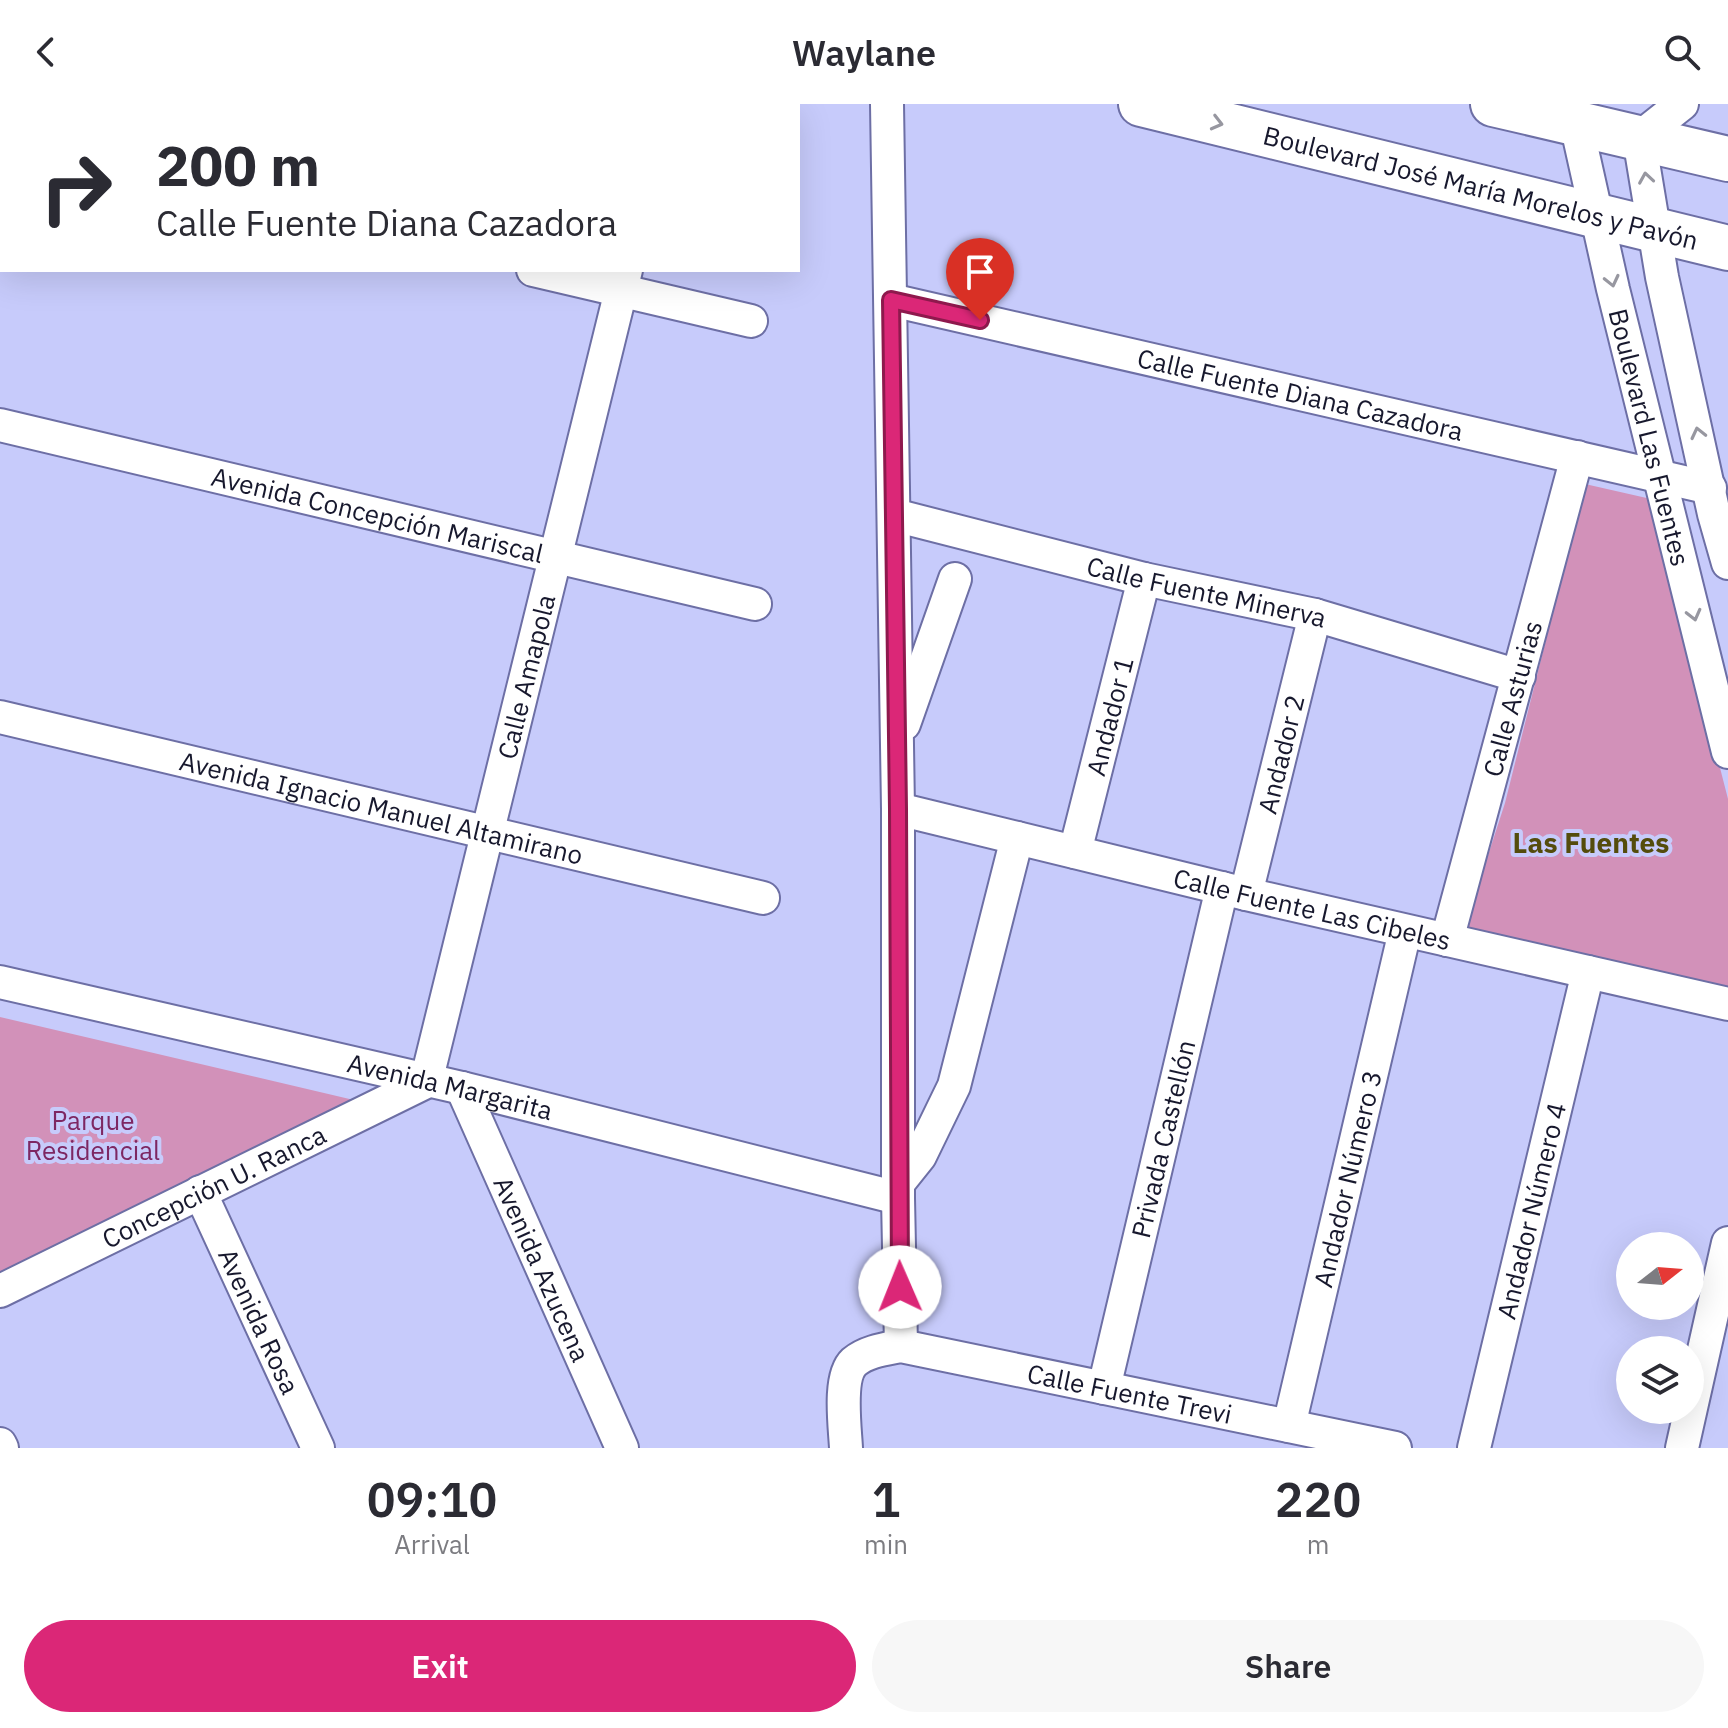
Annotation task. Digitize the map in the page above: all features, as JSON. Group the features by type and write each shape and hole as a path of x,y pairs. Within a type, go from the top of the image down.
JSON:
{"main road":[{"name":"Boulevard José María Morelos y Pavón","path":"1141,104 1728,248"},
{"path":"1493,104 1569,113 1639,138 1728,159"}],"street":[{"path":"887,104 898,809 901,1346"},
{"path":"1639,138 1682,104"},
{"name":"Boulevard Las Fuentes","path":"1569,113 1728,752"},
{"name":"Boulevard Las Fuentes","path":"1639,138 1662,277 1718,506 1728,563"},
{"path":"551,272 623,280 751,321"},
{"name":"Calle Amapola","path":"426,1082 623,280"},
{"name":"Calle Fuente Diana Cazadora","path":"891,300 1659,476 1718,506"},
{"name":"Avenida Concepción Mariscal","path":"0,425 755,604"},
{"name":"Calle Asturias","path":"1447,940 1577,457"},
{"name":"Calle Fuente Minerva","path":"894,515 1144,579 1315,615 1519,676"},
{"path":"896,747 955,579"},
{"name":"Andador 1","path":"1075,852 1144,579"},
{"name":"Andador 2","path":"1234,891 1315,615"},
{"name":"Avenida Ignacio Manuel Altamirano","path":"0,717 763,898"},
{"name":"Calle Fuente Las Cibeles","path":"898,809 1234,891 1728,1004"},
{"path":"899,1190 920,1156 954,1086 1017,838"},
{"name":"Privada Castellón","path":"1104,1388 1234,891"},
{"name":"Andador Número 3","path":"1289,1426 1405,931"},
{"name":"Andador Número 4","path":"1474,1448 1588,972"},
{"name":"Avenida Margarita","path":"0,982 899,1190"},
{"name":"Concepción U. Ranca","path":"0,1291 426,1082"},
{"name":"Avenida Azucena","path":"462,1088 622,1448"},
{"name":"Avenida Rosa","path":"200,1192 318,1448"},
{"path":"1682,1448 1728,1243"},
{"name":"Calle Fuente Trevi","path":"846,1448 846,1378 852,1364 865,1355 901,1346 1395,1448"}],"green space":[{"path":"1585,484 1651,499 1728,799 1728,1016 1457,951 1505,803"},
{"name":"Parque Residencial","path":"0,1017 375,1105 0,1281"}],"district":[{"name":"Las Fuentes","path":"1591,842"}],"route":[{"path":"900,1287 891,300 980,320"}]}
